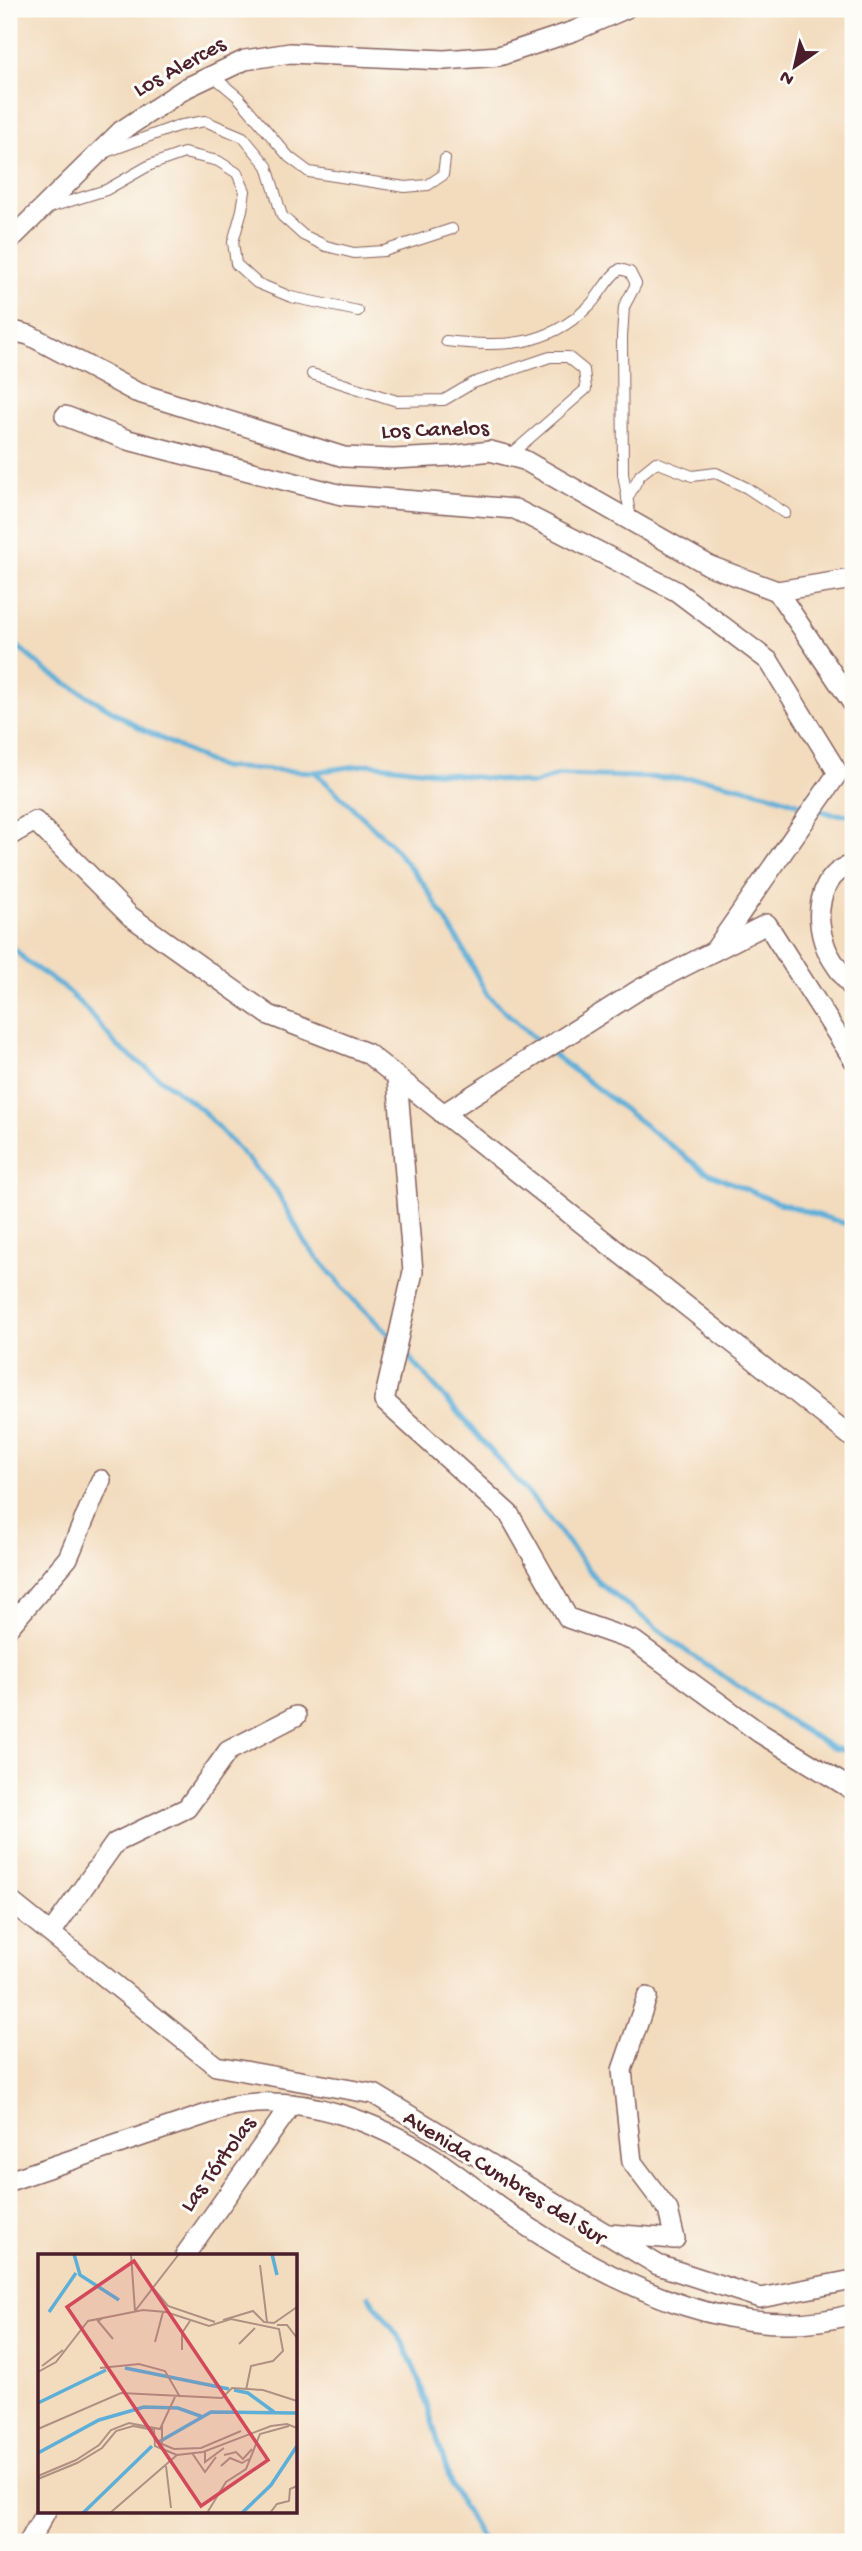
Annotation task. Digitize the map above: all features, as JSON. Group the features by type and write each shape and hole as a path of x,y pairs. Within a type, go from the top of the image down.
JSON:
{"street":[{"name":"Los Alerces","path":"9,241 121,131 186,88 245,60 290,53 444,60 499,56 574,31 625,9"},
{"name":"Los Canelos","path":"9,330 29,335 136,392 344,457 393,459 490,451 524,460 710,566 777,592"},
{"path":"65,416 128,440 342,495 515,509 676,591 769,661 838,773 714,951"},
{"path":"853,579 777,592 853,704"},
{"path":"9,836 35,821 130,916 269,1015 367,1053 853,1438"},
{"path":"853,864 839,871 831,879 821,899 820,925 827,949 853,989"},
{"path":"443,1114 640,989 767,924 853,1059"},
{"path":"397,1077 413,1272 384,1401 509,1514 568,1618 634,1641 760,1733 853,1790"},
{"path":"9,1627 68,1558 101,1480"},
{"path":"51,1933 115,1843 187,1808 229,1751 296,1716"},
{"path":"9,1900 216,2066 374,2094 658,2265 761,2298 853,2280"},
{"path":"605,2233 674,2239 668,2210 632,2162 622,2070 647,1997"},
{"name":"Avenida Cumbres del Sur","path":"9,2181 231,2106 269,2102 292,2104 359,2121 410,2144 567,2251 622,2280 677,2302 733,2318 776,2324 826,2321 853,2315"},
{"name":"Las Tórtolas","path":"187,2254 292,2104"},
{"path":"29,2542 45,2512"}],"lane":[{"path":"212,75 238,97 289,157 309,172 405,187 428,185 443,175 445,159"},
{"path":"96,156 177,126 205,121 243,137 267,166 282,216 303,235 326,246 355,253 384,251 452,229"},
{"path":"43,209 106,190 150,165 184,153 218,161 237,173 245,191 243,210 233,242 236,264 257,283 291,297 358,311"},
{"path":"446,341 493,346 531,341 556,330 590,306 611,275 620,269 630,272 636,284 624,307 622,337 623,474 631,521"},
{"path":"312,374 397,401 444,400 473,383 550,357 568,357 584,370 586,389 509,456"},
{"path":"627,499 640,475 656,462 692,476 716,473 747,488 785,513"}],"waterway":[{"path":"9,639 45,670 142,729 219,767 315,772 370,764 533,784 559,775 706,779 766,793 809,807"},
{"path":"315,772 390,843 423,883 461,945 487,995 543,1046"},
{"path":"819,810 853,815"},
{"path":"9,943 27,962 63,987 88,1011 117,1046 201,1109 276,1190 306,1244 352,1298 394,1339"},
{"path":"550,1052 704,1171 776,1202 853,1226"},
{"path":"402,1349 535,1501 599,1583 686,1651 795,1725 833,1748 853,1752"},
{"path":"369,2296 403,2343 420,2382 452,2487 483,2542"}]}
